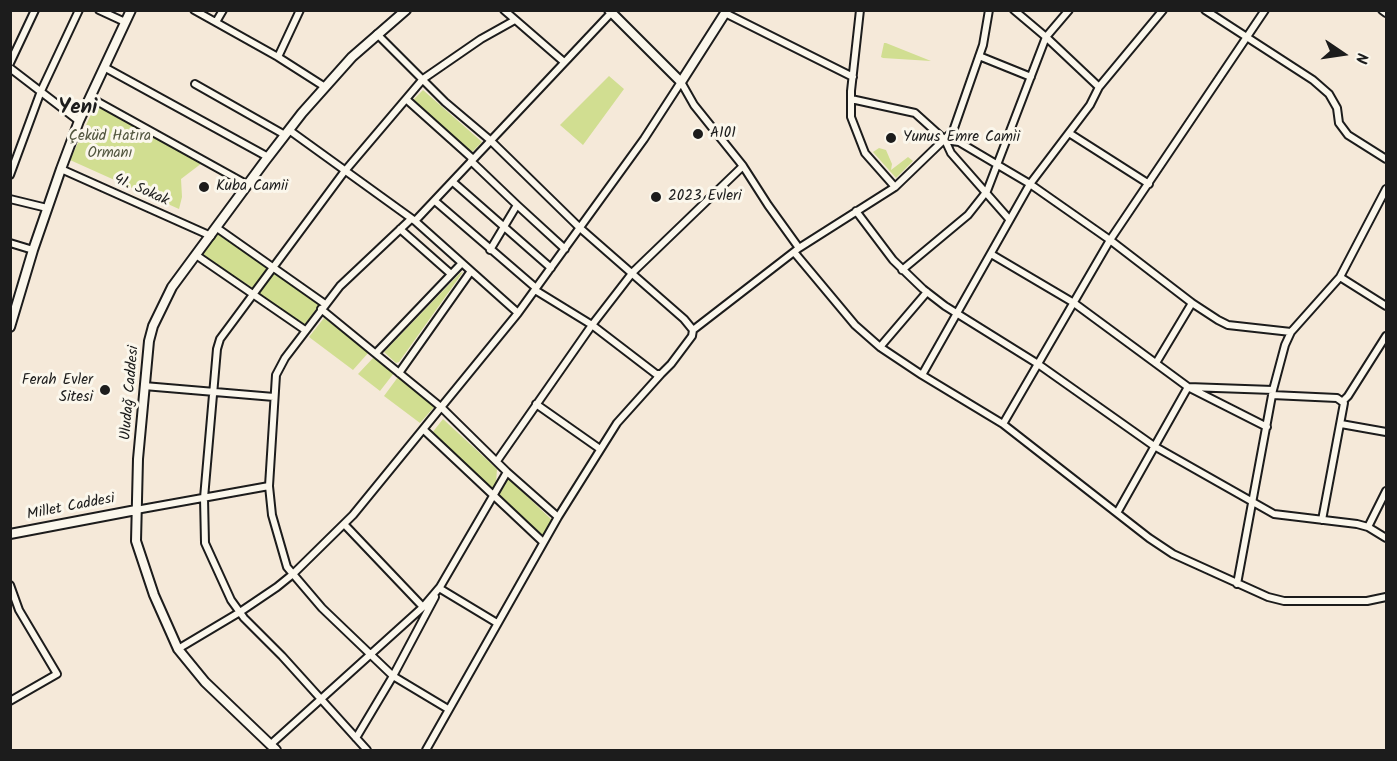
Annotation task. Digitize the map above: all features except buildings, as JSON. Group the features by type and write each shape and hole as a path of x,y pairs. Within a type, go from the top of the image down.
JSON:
{"street":[{"path":"11,61 35,10"},
{"path":"10,175 41,91 79,10"},
{"path":"99,10 125,22"},
{"path":"10,327 61,169 79,122 130,10"},
{"path":"194,10 278,57 325,87"},
{"path":"216,22 223,10"},
{"path":"278,57 300,10"},
{"name":"Uludağ Caddesi","path":"273,748 206,682 178,649 154,595 136,541 136,510 147,352 153,326 172,287 268,157 352,57 406,10"},
{"path":"504,10 564,62"},
{"path":"860,10 851,117 865,153 895,187"},
{"path":"426,750 543,542 617,423 661,374 692,336 693,330 797,250 895,187 945,140 953,131 979,56 989,10"},
{"path":"1014,10 1099,87"},
{"path":"902,270 968,215 987,191 1046,37 1069,10"},
{"path":"922,375 1030,184 1090,105 1099,87 1163,10"},
{"path":"1205,10 1313,80 1329,94 1337,108 1339,123 1348,135 1386,159"},
{"path":"1003,424 1110,240 1265,10"},
{"path":"1382,10 1386,14"},
{"path":"448,709 393,676 322,608 287,567 275,525 269,486 276,375 305,330 340,286 400,229 435,201 610,12 681,82 694,105 743,166 797,250 855,324 880,347 1003,424 1149,538 1173,554 1237,584 1284,601 1367,601 1386,597"},
{"path":"178,649 240,612 293,574 344,524 442,408 566,249 644,139 726,12 853,77"},
{"path":"367,750 240,612 231,600 205,543 204,498 220,339 344,172 423,79 481,39 514,20"},
{"path":"376,34 445,102 490,141 580,228 633,272 693,330"},
{"path":"979,56 1031,77"},
{"path":"10,68 79,122"},
{"path":"104,68 268,157"},
{"path":"195,84 287,132 413,220 518,313"},
{"path":"90,98 248,185"},
{"path":"406,99 566,249"},
{"path":"851,99 915,113 945,140 951,153 987,191 1009,219"},
{"path":"1069,133 1149,184"},
{"path":"945,140 958,142 1030,184 1110,240 1192,303 1228,325 1292,332"},
{"path":"497,461 592,325 633,272 743,166"},
{"name":"41. Sokak","path":"61,169 211,236"},
{"path":"453,182 551,268"},
{"path":"1237,584 1272,393 1284,345 1292,332 1340,277 1386,189"},
{"path":"10,199 47,208"},
{"path":"435,201 535,289 592,325 656,374 661,374"},
{"path":"490,250 517,205"},
{"path":"856,211 884,250 927,292 1038,364 1154,446 1274,514 1368,527 1386,538"},
{"path":"217,228 274,267 323,307 442,408 507,472 558,517"},
{"path":"400,229 451,274"},
{"path":"10,243 33,250"},
{"path":"991,254 1074,303 1188,387 1267,426"},
{"path":"196,255 305,330"},
{"path":"376,353 462,263"},
{"path":"399,373 471,271"},
{"path":"1340,277 1386,306"},
{"path":"880,347 927,292"},
{"path":"1156,363 1192,303"},
{"path":"1343,401 1386,336"},
{"path":"144,386 274,397"},
{"path":"1188,387 1336,398 1343,401"},
{"path":"1117,513 1188,387"},
{"path":"1322,520 1344,407 1343,401"},
{"path":"536,404 600,449"},
{"path":"1341,424 1386,432"},
{"path":"424,430 543,542"},
{"path":"356,738 507,472"},
{"path":"136,510 269,486"},
{"path":"1368,527 1386,491"},
{"name":"Millet Caddesi","path":"10,534 136,510"},
{"path":"344,524 423,607"},
{"path":"10,585 19,610 57,674 10,701"},
{"path":"273,748 321,699 423,607 440,587"},
{"path":"440,587 497,623"}],"green space":[{"path":"884,43 931,61 883,58 881,57"},
{"path":"609,76 624,89 583,145 560,125"},
{"path":"423,90 482,142 472,152 413,100"},
{"name":"Çeküd Hatıra Ormanı","path":"97,105 202,163 181,179 182,197 179,209 70,160"},
{"path":"879,148 886,150 892,164 891,170 908,157 913,161 896,178 873,152"},
{"path":"219,234 268,268 253,288 204,257 203,252"},
{"path":"463,272 399,362 396,363 384,352"},
{"path":"274,273 319,305 304,326 258,293"},
{"path":"324,318 369,352 353,370 309,337"},
{"path":"374,357 394,373 380,391 358,374"},
{"path":"398,377 435,406 420,423 384,396"},
{"path":"443,419 497,469 496,483 492,489 432,433"},
{"path":"508,478 553,521 543,537 498,496"}],"place":[{"name":"A101","path":"698,134"},
{"name":"Yunus Emre Camii","path":"891,138"},
{"name":"Kuba Camii","path":"204,187"},
{"name":"2023 Evleri","path":"656,197"},
{"name":"Ferah Evler Sitesi","path":"105,390"}],"district":[{"name":"Yeni","path":"78,109"}]}
